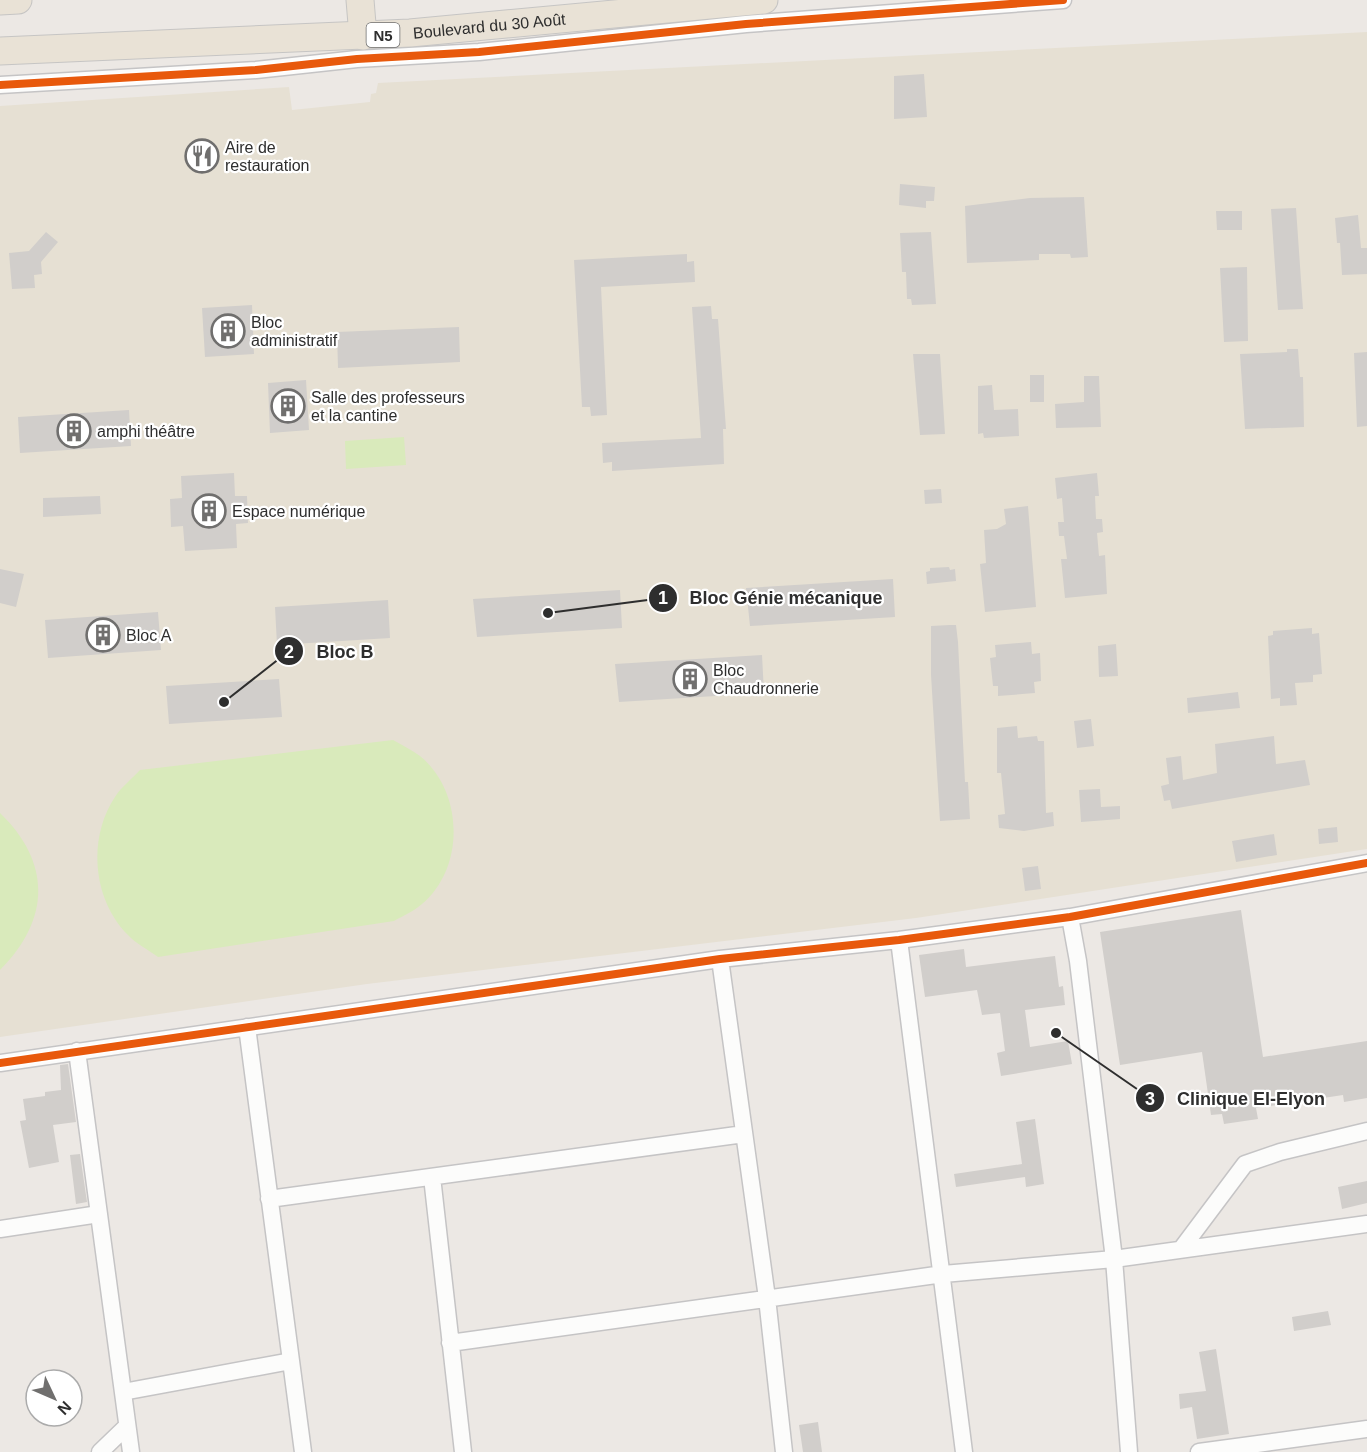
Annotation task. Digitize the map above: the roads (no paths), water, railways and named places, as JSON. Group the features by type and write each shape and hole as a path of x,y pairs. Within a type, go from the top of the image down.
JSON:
{"highway":[{"path":"0,1 18,0"},
{"path":"360,0 363,36"},
{"name":"Boulevard du 30 Août","path":"0,51 363,36 764,0"}],"street":[{"path":"0,85 256,70 357,59 479,52 746,24 1063,0"},
{"path":"0,1063 720,959 899,940 1070,916 1367,863"},
{"path":"1070,916 1085,1017 1114,1259 1130,1452"},
{"path":"899,940 964,1452"},
{"path":"720,959 767,1298 784,1452"},
{"path":"247,1027 303,1452"},
{"path":"77,1051 131,1452"},
{"path":"1182,1248 1245,1164 1280,1152 1367,1131"},
{"path":"269,1199 744,1134"},
{"path":"432,1177 463,1452"},
{"path":"0,1229 99,1214"},
{"path":"450,1343 943,1275 1114,1259 1367,1224"},
{"path":"123,1392 291,1361"},
{"path":"100,1452 127,1426"},
{"path":"1199,1452 1367,1429"}],"place":[{"name":"Aire de restauration","path":"202,156"},
{"name":"Bloc administratif","path":"228,331"},
{"name":"Salle des professeurs et la cantine","path":"288,406"},
{"name":"amphi théâtre","path":"74,431"},
{"name":"Espace numérique","path":"209,511"},
{"name":"Bloc Génie mécanique","path":"548,613"},
{"name":"Bloc A","path":"103,635"},
{"name":"Bloc Chaudronnerie","path":"690,679"},
{"name":"Bloc B","path":"224,702"},
{"name":"Clinique El-Elyon","path":"1056,1033"}]}
